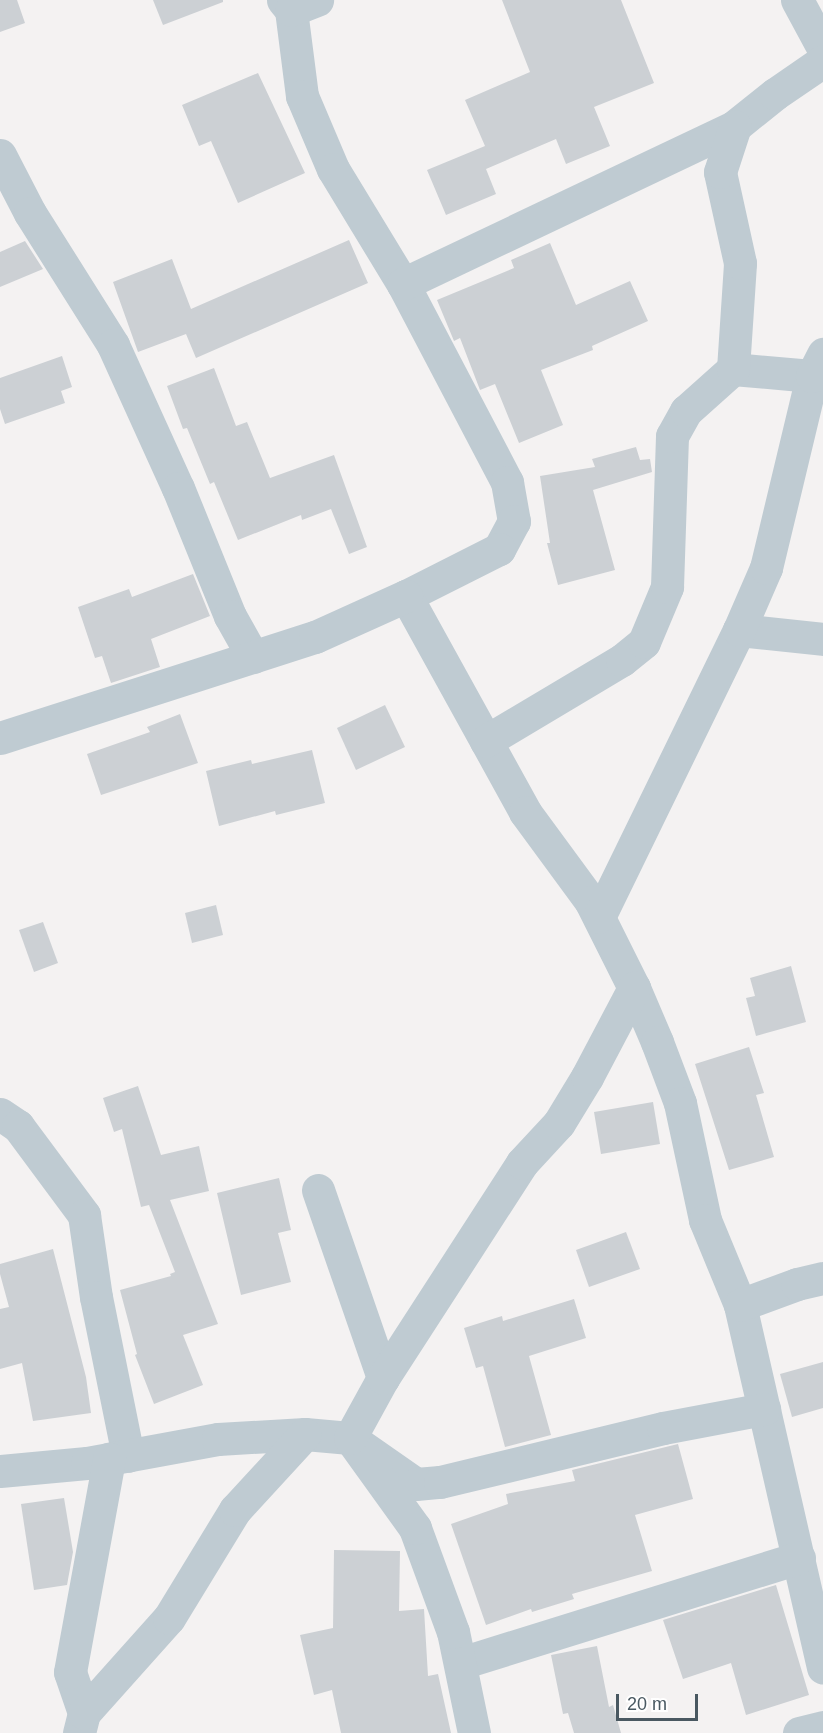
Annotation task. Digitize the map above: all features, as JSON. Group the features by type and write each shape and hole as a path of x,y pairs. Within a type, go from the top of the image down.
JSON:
{"street":[{"path":"797,0 823,48"},
{"path":"0,738 315,637 406,596 499,549 514,521 507,482 403,284 333,169 302,96 297,4"},
{"path":"403,284 735,126 775,94 823,61"},
{"path":"733,369 740,263 720,172 735,126"},
{"path":"0,155 9,192 30,213 113,345 178,488 230,616 253,657"},
{"path":"486,741 622,660 645,642 667,587 672,436 686,411 733,369 818,365 766,568 739,630 598,917"},
{"path":"406,596 525,812 591,902 634,988 680,1103 705,1220 740,1305 799,1558 819,1630 823,1668"},
{"path":"739,630 823,639"},
{"path":"350,1438 383,1378 522,1163 559,1123 587,1077 634,988"},
{"path":"0,1114 18,1126 84,1215 119,1457 70,1672 81,1723"},
{"path":"318,1191 383,1378"},
{"path":"740,1305 796,1284 823,1278"},
{"path":"0,1471 119,1457 218,1439 305,1434 350,1438 416,1484 440,1482 663,1428 764,1409"},
{"path":"81,1723 168,1618 235,1510 305,1434"},
{"path":"350,1438 415,1528 453,1632 474,1733"},
{"path":"461,1663 799,1558"},
{"path":"799,1733 823,1727"}],"building":[{"path":"0,0 17,0 25,23 0,32"},
{"path":"153,0 223,0 223,2 163,25"},
{"path":"502,0 621,0 654,83 594,107 610,146 566,164 556,139 486,169 496,194 446,215 427,170 485,146 465,100 530,72"},
{"path":"258,73 305,173 238,203 211,141 199,146 182,105"},
{"path":"349,240 368,283 196,358 186,334 138,352 113,282 172,259 191,309"},
{"path":"25,241 43,269 0,287 0,252"},
{"path":"550,243 576,305 630,281 648,321 592,346 593,350 541,370 563,425 519,443 495,384 480,390 460,338 454,341 437,300 514,268 511,260"},
{"path":"62,356 72,387 61,391 65,403 5,424 0,409 0,378"},
{"path":"214,368 236,426 247,422 270,478 334,455 367,547 349,554 331,509 302,520 301,515 238,540 214,482 210,484 187,428 183,429 167,386"},
{"path":"636,447 640,460 650,459 652,472 593,490 615,570 558,585 547,543 550,543 540,476 595,467 592,459"},
{"path":"193,574 210,616 151,639 160,667 111,683 102,656 95,658 78,607 129,589 132,597"},
{"path":"385,705 405,747 356,770 337,728"},
{"path":"180,714 198,763 101,795 87,754 150,732 147,727"},
{"path":"312,750 325,803 276,815 275,811 219,826 206,771 251,760 252,764"},
{"path":"216,905 223,935 192,943 185,913"},
{"path":"43,922 58,963 34,972 19,930"},
{"path":"791,966 806,1022 756,1036 746,998 755,996 750,978"},
{"path":"749,1047 764,1093 756,1095 774,1157 729,1170 695,1064"},
{"path":"138,1086 161,1155 199,1146 209,1191 170,1200 218,1324 183,1335 203,1385 154,1404 135,1355 137,1354 120,1290 171,1276 170,1274 175,1272 149,1205 141,1207 122,1129 114,1132 103,1098"},
{"path":"653,1102 660,1144 601,1154 594,1112"},
{"path":"279,1178 291,1230 278,1233 291,1282 241,1295 217,1193"},
{"path":"626,1232 640,1269 589,1287 576,1250"},
{"path":"53,1249 86,1377 91,1413 33,1421 22,1363 0,1369 0,1309 9,1307 0,1274 0,1264"},
{"path":"574,1299 586,1338 529,1356 551,1435 505,1447 483,1366 476,1368 464,1328 502,1316 503,1321"},
{"path":"823,1362 823,1408 792,1417 780,1374"},
{"path":"678,1444 693,1499 635,1515 652,1571 572,1594 574,1599 532,1612 531,1609 486,1625 451,1524 508,1504 506,1494 575,1481 572,1470"},
{"path":"64,1498 73,1552 67,1585 34,1590 21,1504"},
{"path":"334,1550 400,1551 399,1611 424,1609 428,1676 438,1674 451,1733 341,1733 332,1690 314,1695 300,1635 333,1628"},
{"path":"776,1585 809,1695 746,1715 731,1663 683,1679 663,1620"},
{"path":"597,1646 609,1707 613,1705 621,1733 574,1733 568,1713 563,1714 551,1655"}]}
